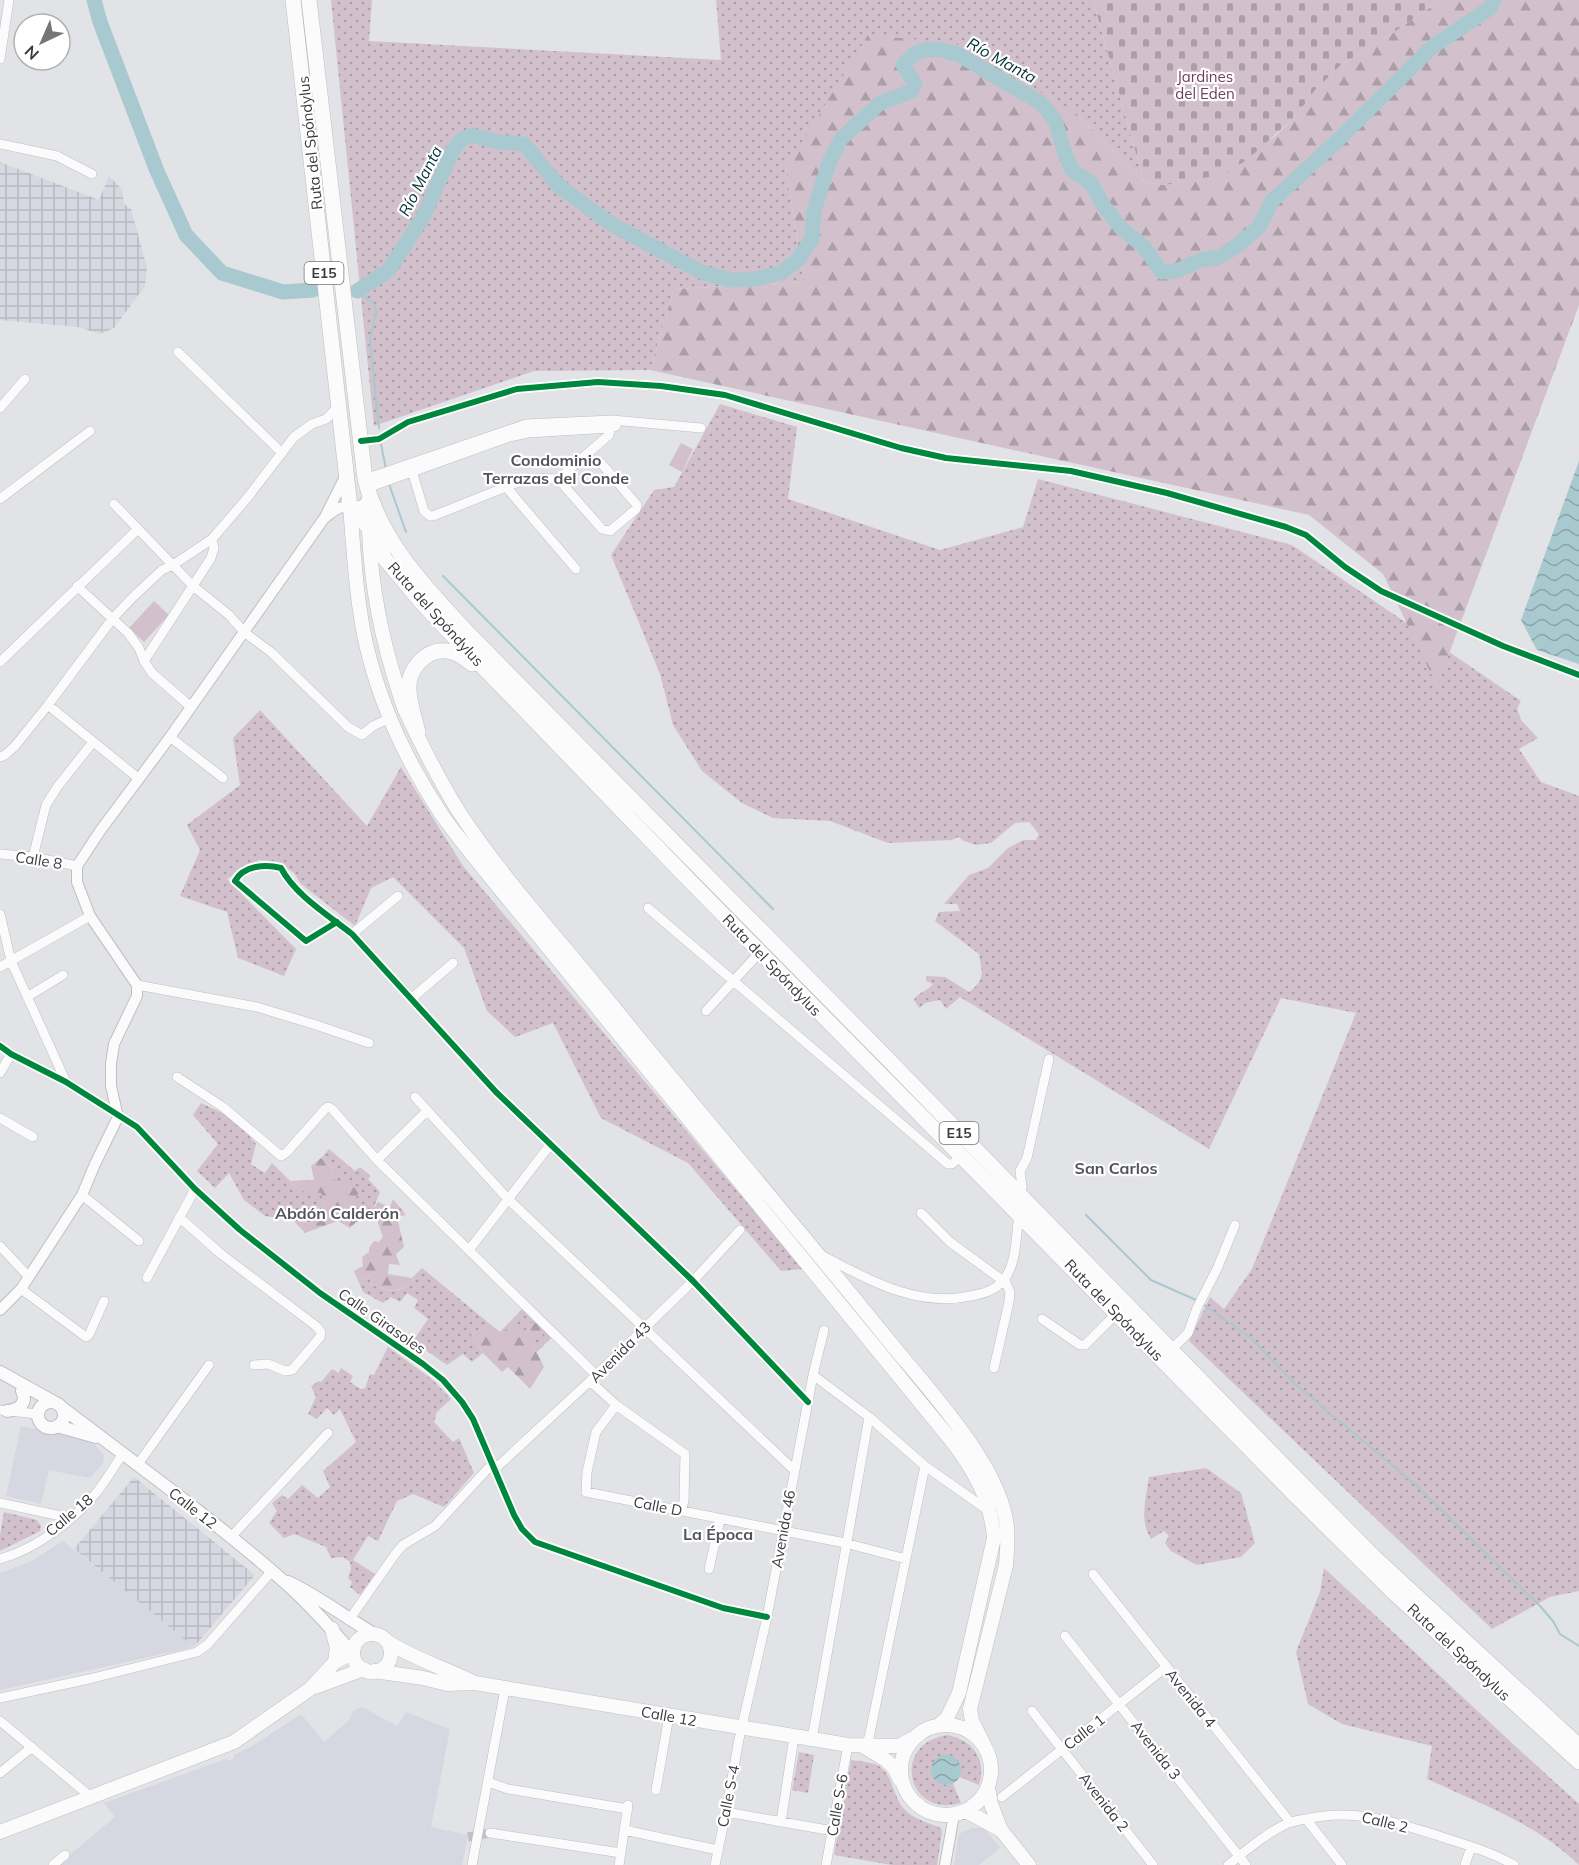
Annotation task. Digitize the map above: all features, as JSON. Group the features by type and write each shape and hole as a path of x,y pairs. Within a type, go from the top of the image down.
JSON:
{"highway":[{"path":"281,0 299,39"},
{"name":"Ruta del Spóndylus","path":"293,0 350,507 368,527 385,559 408,587 501,685 760,952 1234,1434 1392,1591 1579,1762"},
{"name":"Ruta del Spóndylus","path":"309,0 343,307 367,488 405,562 461,625 1374,1557 1579,1746"},
{"path":"418,733 409,683 415,668 430,653 444,651 458,654 501,685"}],"main road":[{"path":"367,488 373,572 385,643 404,707 446,788 477,837 685,1096 966,1438 997,1490 1007,1525 1006,1565 970,1709 972,1721 990,1759 991,1774 988,1788 982,1797 960,1813"},
{"path":"350,507 358,597 366,644 390,718 422,781 443,815 502,891 955,1444 977,1477 992,1513 994,1538 991,1562 959,1693 947,1718 939,1725"},
{"name":"Calle 12","path":"39,1412 22,1390 0,1372 57,1404 138,1464 277,1575 332,1629 353,1655"},
{"path":"3,1411 16,1409 22,1405 24,1398 22,1390"},
{"path":"44,1404 57,1404 64,1417 57,1426 45,1427 40,1421 39,1412 44,1404"},
{"name":"Calle 12","path":"57,1426 103,1439"},
{"name":"Calle 12","path":"277,1575 307,1591 374,1634"},
{"path":"332,1629 337,1648 335,1662"},
{"path":"310,1689 384,1667 390,1658 390,1647 388,1642 374,1634 363,1635 353,1648 356,1663 369,1670"},
{"name":"Calle 12","path":"388,1642 428,1664 475,1683 505,1689 794,1737 863,1746 899,1746 912,1739"},
{"path":"0,1832 234,1742 310,1689 335,1662 353,1655"},
{"name":"Calle 12","path":"369,1670 447,1684 475,1683"},
{"path":"984,1745 964,1729 952,1725 939,1725 925,1730 912,1739 906,1749 902,1760 903,1783 908,1793 923,1808 943,1815 960,1813 1001,1830"},
{"name":"Calle 12","path":"863,1746 886,1760 903,1783"},
{"path":"988,1788 991,1804 1001,1830 1029,1865"}],"street":[{"path":"0,59 9,0"},
{"path":"0,144 57,156 92,174"},
{"path":"178,352 282,453"},
{"path":"0,408 25,379"},
{"path":"361,441 379,439 408,422 517,389 598,382 661,386 725,395 901,448 946,458 1071,471 1167,493 1286,527 1306,535 1345,567 1381,591 1503,646 1579,675"},
{"path":"0,757 15,746 113,618 133,597 162,570 212,539 294,437 312,424 326,419 338,407"},
{"path":"326,517 338,508 365,504 367,488 386,477 527,429 611,424 629,420 701,428"},
{"path":"411,469 424,511 430,516 531,478 558,479 609,435 611,424"},
{"path":"0,499 90,431"},
{"path":"558,479 602,530 610,531 636,509 637,505 601,463"},
{"path":"0,1310 21,1289 82,1195 118,1117 111,1086 112,1054 114,1044 137,996 137,985 90,916 77,882 77,866 326,517 346,475"},
{"path":"506,488 576,569"},
{"path":"114,504 193,585 229,615 244,632 272,653 353,731 362,735 373,726 390,718"},
{"path":"0,662 138,529"},
{"path":"144,661 214,553 212,539"},
{"path":"77,586 113,618 135,642 152,673 191,707"},
{"path":"48,705 138,778"},
{"path":"170,737 224,778"},
{"path":"33,857 46,805 93,742"},
{"name":"Calle 8","path":"0,854 33,857 77,866"},
{"path":"337,922 306,941 235,881 238,875 256,867 268,864 281,868 286,877 352,934 496,1092 693,1281 808,1402"},
{"path":"352,934 398,896"},
{"path":"648,908 948,1164 952,1164 961,1156"},
{"path":"0,967 90,916"},
{"path":"0,917 11,961 66,1082"},
{"path":"706,1011 760,952"},
{"path":"411,999 453,963"},
{"path":"27,997 63,975"},
{"path":"137,985 257,1007 316,1024 369,1043"},
{"name":"Calle Girasoles","path":"0,1046 66,1082 137,1127 195,1189 240,1230 311,1286 443,1380 473,1419 514,1515 522,1529 535,1542 723,1608 767,1617"},
{"path":"0,1073 11,1054"},
{"path":"1019,1195 1022,1187 1020,1171 1027,1158 1049,1059"},
{"path":"177,1077 223,1107 281,1156 328,1107 332,1109 377,1160 469,1250 593,1378 616,1405 684,1454 684,1501 681,1511"},
{"path":"415,1097 507,1198 794,1470"},
{"path":"377,1160 428,1111"},
{"path":"0,1118 33,1137"},
{"path":"469,1250 550,1145"},
{"path":"147,1278 195,1189"},
{"path":"82,1195 139,1241"},
{"path":"921,1213 950,1242 1004,1280 1010,1292 994,1368"},
{"path":"814,1251 866,1279 893,1290 927,1298 974,1296 991,1291 1004,1280 1010,1269 1019,1213"},
{"path":"179,1217 221,1254 321,1332 320,1337 292,1370 285,1371 268,1364 254,1365"},
{"path":"1170,1351 1188,1333 1235,1225"},
{"name":"Avenida 43","path":"349,1620 403,1545 435,1526 494,1466 593,1378 693,1281 740,1230"},
{"path":"0,1246 29,1277"},
{"path":"21,1289 86,1336 89,1335 104,1301"},
{"path":"1042,1318 1080,1345 1085,1345 1117,1313"},
{"name":"Avenida 46","path":"742,1728 767,1617 794,1470 824,1330"},
{"path":"138,1464 209,1365"},
{"path":"813,1375 869,1417 925,1467 992,1513"},
{"name":"Calle D","path":"616,1405 596,1432 586,1472 586,1492 845,1543 906,1559"},
{"path":"3,1411 39,1412"},
{"path":"812,1739 869,1417"},
{"path":"230,1538 328,1433"},
{"name":"Calle 18","path":"0,1559 35,1544 70,1518 96,1493 123,1453"},
{"path":"863,1746 868,1738 925,1467"},
{"path":"0,1503 70,1518"},
{"path":"710,1569 720,1520"},
{"name":"Avenida 4","path":"1093,1574 1290,1822"},
{"path":"0,1698 197,1652 207,1645 277,1575"},
{"name":"Avenida 3","path":"1065,1636 1246,1865"},
{"name":"Calle 1","path":"1002,1797 1166,1667"},
{"path":"472,1865 505,1689"},
{"name":"Avenida 2","path":"1032,1711 1153,1865"},
{"path":"656,1790 669,1716"},
{"path":"0,1721 91,1797"},
{"name":"Calle S-4","path":"715,1865 742,1728"},
{"path":"780,1822 794,1737"},
{"name":"Calle S-6","path":"826,1865 848,1744"},
{"path":"0,1773 32,1747"},
{"path":"488,1782 508,1789 628,1806 619,1865"},
{"path":"726,1812 833,1831"},
{"path":"945,1865 960,1813"},
{"name":"Calle 2","path":"1228,1865 1259,1840 1290,1822 1332,1814 1371,1816 1491,1853 1514,1865"},
{"path":"1306,1819 1342,1865"},
{"path":"624,1830 718,1850"},
{"path":"490,1833 621,1853"},
{"path":"1465,1865 1471,1847"},
{"path":"53,1865 65,1855"}],"shaded area":[{"path":"0,162 99,200 109,176 122,189 124,204 131,209 147,268 145,286 114,328 100,334 78,327 0,320"},
{"path":"21,1426 78,1438 94,1444 104,1455 103,1463 90,1478 49,1470 41,1504 6,1496"},
{"path":"134,1477 255,1575 194,1647 74,1549"},
{"path":"63,1541 194,1647 0,1690 0,1573 32,1561"},
{"path":"362,1707 397,1726 406,1712 450,1729 431,1827 468,1835 462,1865 58,1865 115,1817 104,1803 226,1759 230,1761 234,1755 249,1748 301,1714 324,1742 348,1721 353,1711"},
{"path":"971,1828 984,1828 1000,1848 979,1865 954,1865 959,1834"}],"green space":[{"path":"331,0 372,0 369,41 721,60 716,0 1093,0 1144,182 1075,112 786,168 804,282 674,289 650,370 534,371 374,426"},
{"name":"Jardines del Eden","path":"1093,0 1441,0 1341,65 1315,90 1295,117 1248,159 1225,174 1166,185 1144,182"},
{"path":"1441,0 1579,0 1579,305 1437,686 1383,574 1309,515 650,370 674,289 804,282 786,168 868,35 954,43 1075,112 1144,182 1166,185 1195,179 1274,137 1295,117 1315,90 1341,65"},
{"path":"720,404 797,427 788,499 940,550 1023,527 1038,479 1292,545 1521,701 1517,708 1521,720 1538,738 1519,749 1541,782 1579,796 1579,1591 1550,1597 1492,1629 1189,1341 1210,1297 1224,1309 1252,1269 1356,1013 1281,998 1209,1149 960,997 946,1009 940,1000 925,1003 919,1008 914,1000 933,984 926,981 926,976 945,977 969,992 978,983 982,975 979,954 935,921 939,912 960,911 957,904 944,904 969,875 988,868 1008,848 1023,840 1036,840 1039,834 1029,822 1015,823 991,843 976,845 958,837 952,840 888,843 830,821 773,818 742,803 702,771 673,725 660,674 611,555 654,490 674,487"},
{"path":"681,443 693,449 682,472 669,465"},
{"path":"154,601 169,615 144,642 129,628"},
{"path":"260,710 367,826 401,767 463,866 803,1269 781,1271 688,1163 601,1118 553,1023 515,1037 487,1011 464,948 393,877 371,888 355,926 301,884 294,873 278,862 259,860 227,879 296,949 284,976 238,958 227,912 180,896 200,850 187,825 240,785 233,738"},
{"path":"201,1103 235,1119 256,1144 251,1164 265,1173 272,1163 300,1191 321,1192 324,1205 309,1223 265,1216 244,1200 229,1173 215,1188 197,1171 218,1144 193,1115"},
{"path":"329,1149 355,1171 360,1167 371,1176 368,1179 380,1192 373,1209 375,1214 356,1222 351,1207 333,1180 334,1169 321,1158"},
{"path":"321,1158 334,1169 333,1180 347,1181 359,1192 351,1207 356,1222 350,1228 338,1221 305,1233 294,1221 309,1223 324,1205 321,1193 300,1191 290,1181 314,1180 311,1166"},
{"path":"393,1199 406,1215 397,1217 404,1247 396,1254 400,1265 389,1264 388,1274 412,1278 413,1284 392,1290 371,1284 369,1274 366,1279 357,1278 354,1271 363,1266 362,1257 369,1252 374,1241 379,1242 383,1237 373,1209 378,1202 390,1207"},
{"path":"422,1268 490,1324 471,1335 483,1353 472,1362 463,1354 447,1365 413,1341 428,1319 414,1308 418,1300 407,1293 400,1302 391,1297 383,1303 363,1292 357,1278 366,1279 369,1274 371,1284 382,1289 396,1290 413,1284 412,1278"},
{"path":"525,1306 554,1335 537,1352 534,1346 535,1340 525,1335 500,1332"},
{"path":"527,1322 540,1324 543,1336 535,1340 534,1346 544,1367 530,1389 508,1367 502,1372 483,1353 471,1335 490,1324 500,1332 514,1326 525,1334"},
{"path":"388,1347 433,1380 451,1399 437,1412 434,1422 453,1442 459,1438 474,1473 444,1507 413,1494 397,1501 378,1541 368,1536 353,1560 375,1574 360,1595 350,1587 352,1582 348,1578 351,1569 350,1562 343,1557 331,1558 326,1547 294,1534 284,1538 269,1523 277,1511 272,1503 282,1495 288,1499 302,1485 318,1498 330,1487 323,1471 356,1442 340,1409 334,1415 327,1408 317,1419 308,1414 316,1397 311,1386 321,1382 332,1369 339,1373 341,1368 353,1376 350,1382 361,1389 365,1388 370,1374 374,1375"},
{"path":"1206,1468 1241,1493 1255,1543 1241,1557 1197,1565 1171,1551 1165,1543 1169,1536 1164,1531 1151,1539 1145,1524 1144,1509 1149,1477"},
{"path":"4,1512 37,1520 41,1526 40,1531 0,1551"},
{"path":"1324,1568 1579,1804 1579,1865 1526,1826 1427,1779 1432,1746 1342,1724 1308,1704 1296,1652 1320,1592"},
{"path":"947,1735 964,1741 976,1752 981,1767 981,1776 979,1785 960,1777 953,1784 961,1803 943,1805 928,1800 918,1791 912,1778 912,1765 918,1752 929,1741"},
{"path":"799,1752 814,1755 808,1793 792,1790"},
{"path":"851,1760 872,1763 881,1768 886,1773 901,1806 906,1811 918,1819 941,1828 937,1865 892,1865 834,1855"}],"water":[{"path":"1579,461 1579,664 1537,650 1521,620"},
{"path":"946,1755 957,1759 961,1770 957,1781 946,1785 935,1781 931,1770 935,1759"}],"waterway":[{"name":"Río Manta","path":"94,0 100,22 157,171 186,235 222,273 283,292 313,290"},
{"name":"Río Manta","path":"357,291 388,271 422,219 452,152 460,141 471,135 497,142 524,144 559,186 611,224 701,272 729,280 756,279 780,273 797,261 812,239 814,211 829,163 841,139 880,103 910,92 915,84 903,65 914,54 923,50 939,49 959,55 1041,103 1055,120 1072,170 1091,183 1103,205 1121,228 1143,246 1162,272 1176,271 1201,260 1220,257 1238,245 1259,227 1272,201 1338,140 1432,47 1490,8 1494,0"},
{"path":"357,291 374,304 376,311 370,340 379,428"},
{"path":"381,444 386,469"},
{"path":"389,484 406,532"},
{"path":"443,576 773,909"},
{"path":"1086,1215 1151,1280 1196,1300"},
{"path":"1204,1305 1251,1338 1294,1383 1417,1486 1540,1606 1553,1621 1560,1634 1579,1646"}],"tunnel":[{"path":"468,1837 490,1833"}],"cycle path":[{"path":"361,441 379,439 408,422 517,389 598,382 661,386 725,395 901,448 946,458 1071,471 1167,493 1286,527 1306,535 1345,567 1381,591 1503,646 1579,675"},
{"path":"337,922 306,941 235,881 244,872 256,867 281,868 303,896 323,912 333,919 343,927 352,934 496,1092 693,1281 808,1402"},
{"path":"0,1046 66,1082 137,1127 195,1189 240,1230 320,1293 443,1380 473,1419 514,1515 522,1529 535,1542 723,1608 767,1617"}],"district":[{"name":"Condominio Terrazas del Conde","path":"556,469"},
{"name":"San Carlos","path":"1116,1168"},
{"name":"Abdón Calderón","path":"337,1213"},
{"name":"La Época","path":"718,1534"}]}
